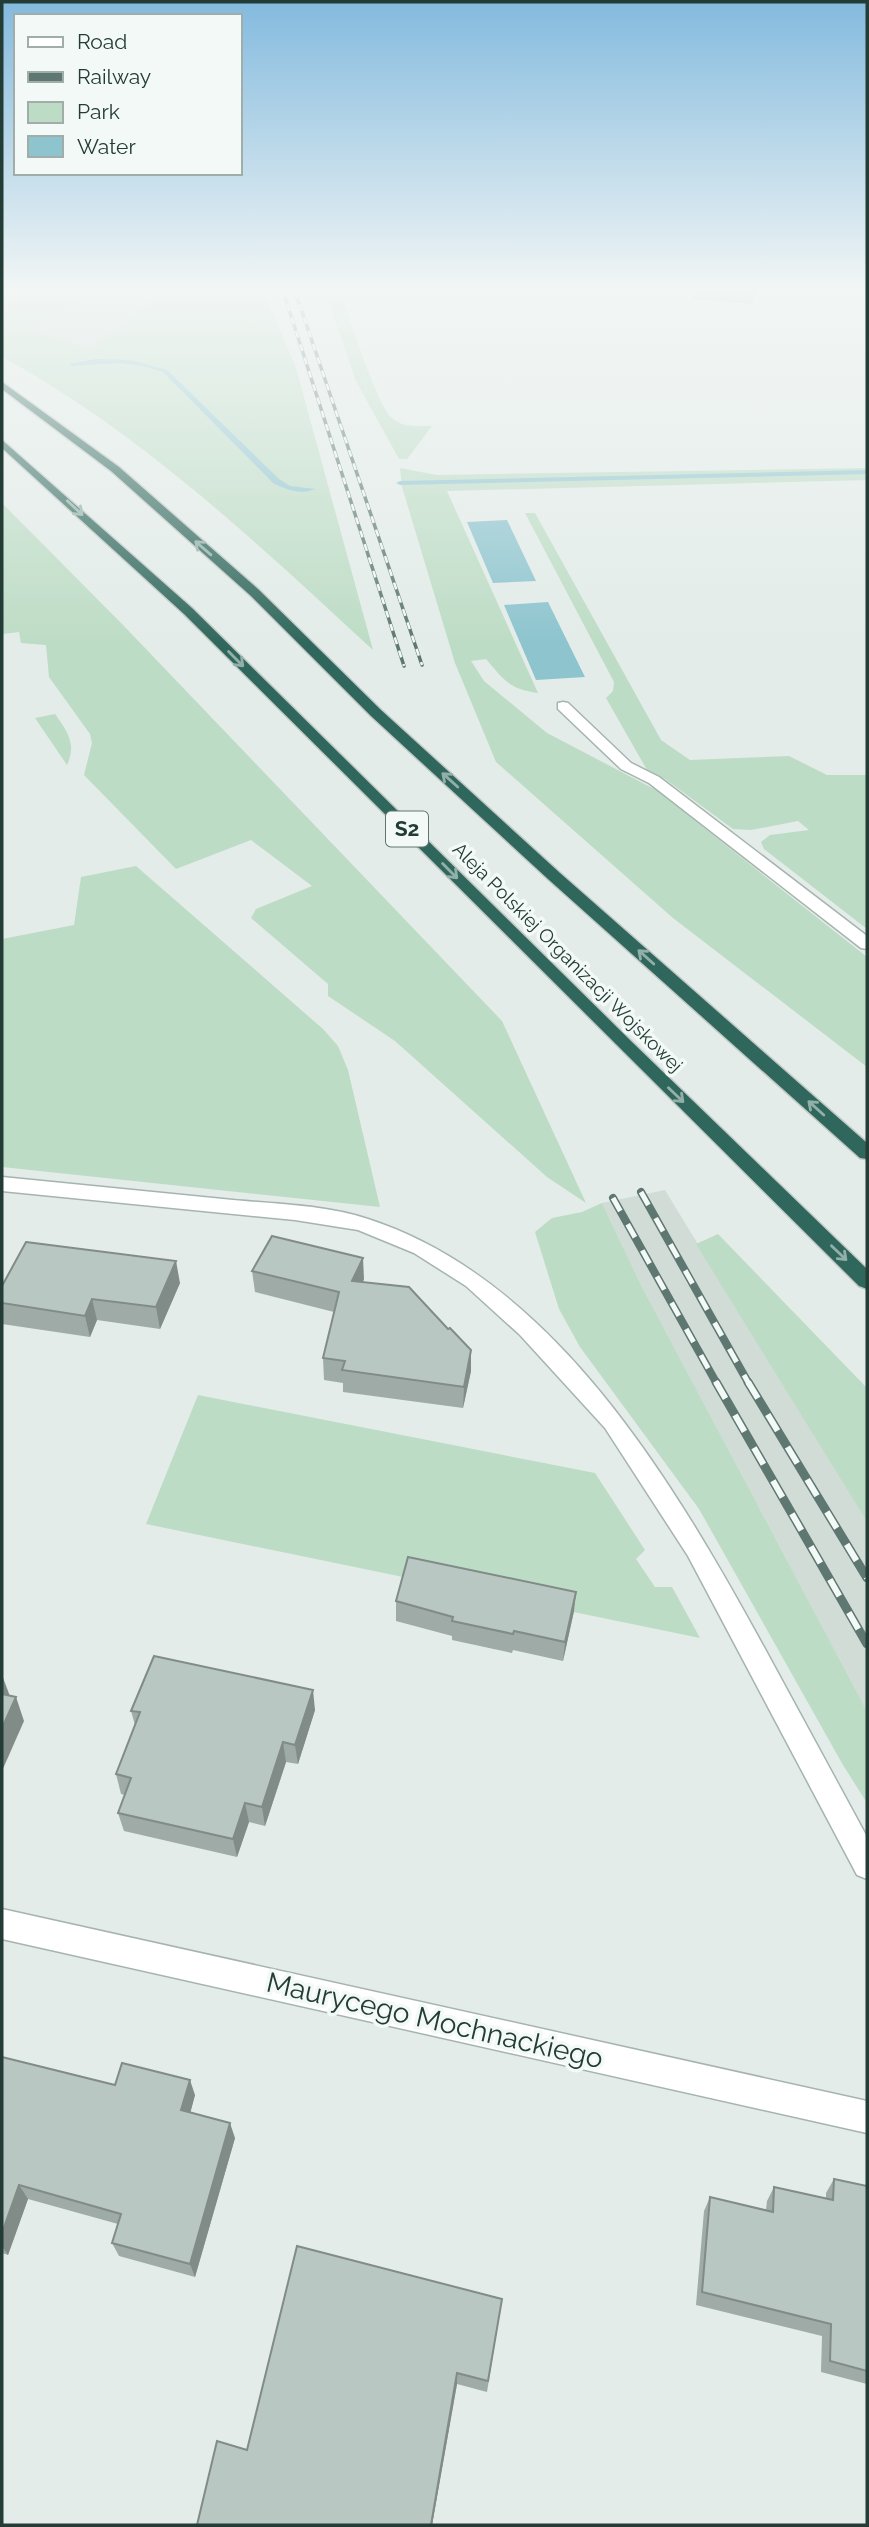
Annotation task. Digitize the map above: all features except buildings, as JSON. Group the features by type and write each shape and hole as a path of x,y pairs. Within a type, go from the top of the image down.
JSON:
{"highway":[{"name":"Aleja Polskiej Organizacji Wojskowej","path":"33,409 115,469 255,593 376,713 554,876 867,1153"},
{"name":"Aleja Polskiej Organizacji Wojskowej","path":"2,443 188,611 867,1282"}],"street":[{"path":"563,706 626,766 654,780 867,944"},
{"path":"2,1184 295,1213 362,1224 421,1248 474,1281 528,1329 613,1422 697,1549 867,1865"},
{"name":"Maurycego Mochnackiego","path":"2,1924 867,2117"}],"shaded area":[{"path":"665,1190 867,1522 867,1711 641,1285 602,1203"}],"green space":[{"path":"86,409 307,409 373,650 242,531 149,454"},
{"path":"371,409 385,409 395,421 405,425 432,426 407,459 399,459"},
{"path":"400,468 437,475 867,468 867,480 447,491 538,693 514,686 486,659 471,661 484,681 547,733 656,790 867,957 867,1067 673,918 496,762 455,663 402,487"},
{"path":"2,503 123,625 502,1021 586,1203 547,1177 395,1041 328,996 328,984 251,918 256,909 312,886 251,840 176,869 84,775 92,743 90,734 49,677 46,645 21,643 19,632 2,634"},
{"path":"525,513 535,513 661,740 690,760 789,756 827,775 867,775 867,929 764,849 761,842 770,835 809,830 798,821 751,830 733,829 665,779 647,770 606,698 613,691 614,682"},
{"path":"55,714 67,732 71,744 67,765 35,718"},
{"path":"136,866 323,1029 338,1046 348,1070 380,1207 2,1167 2,939 74,925 81,877"},
{"path":"602,1203 641,1285 867,1711 867,1803 699,1509 580,1347 559,1309 535,1232 552,1218 582,1212"},
{"path":"718,1234 867,1388 867,1522 696,1244"},
{"path":"198,1395 595,1473 645,1550 636,1559 655,1587 672,1587 700,1638 146,1524"}],"water":[{"path":"507,520 536,581 493,583 467,522"},
{"path":"548,602 585,677 536,680 504,605"}],"waterway":[{"path":"203,409 276,481 288,488 311,489"},
{"path":"400,483 867,472"}],"railway":[{"path":"321,409 404,666"},
{"path":"335,409 422,665"},
{"path":"641,1192 749,1384"},
{"path":"613,1198 717,1384"},
{"path":"716,1382 867,1644"},
{"path":"748,1382 867,1578"}]}
